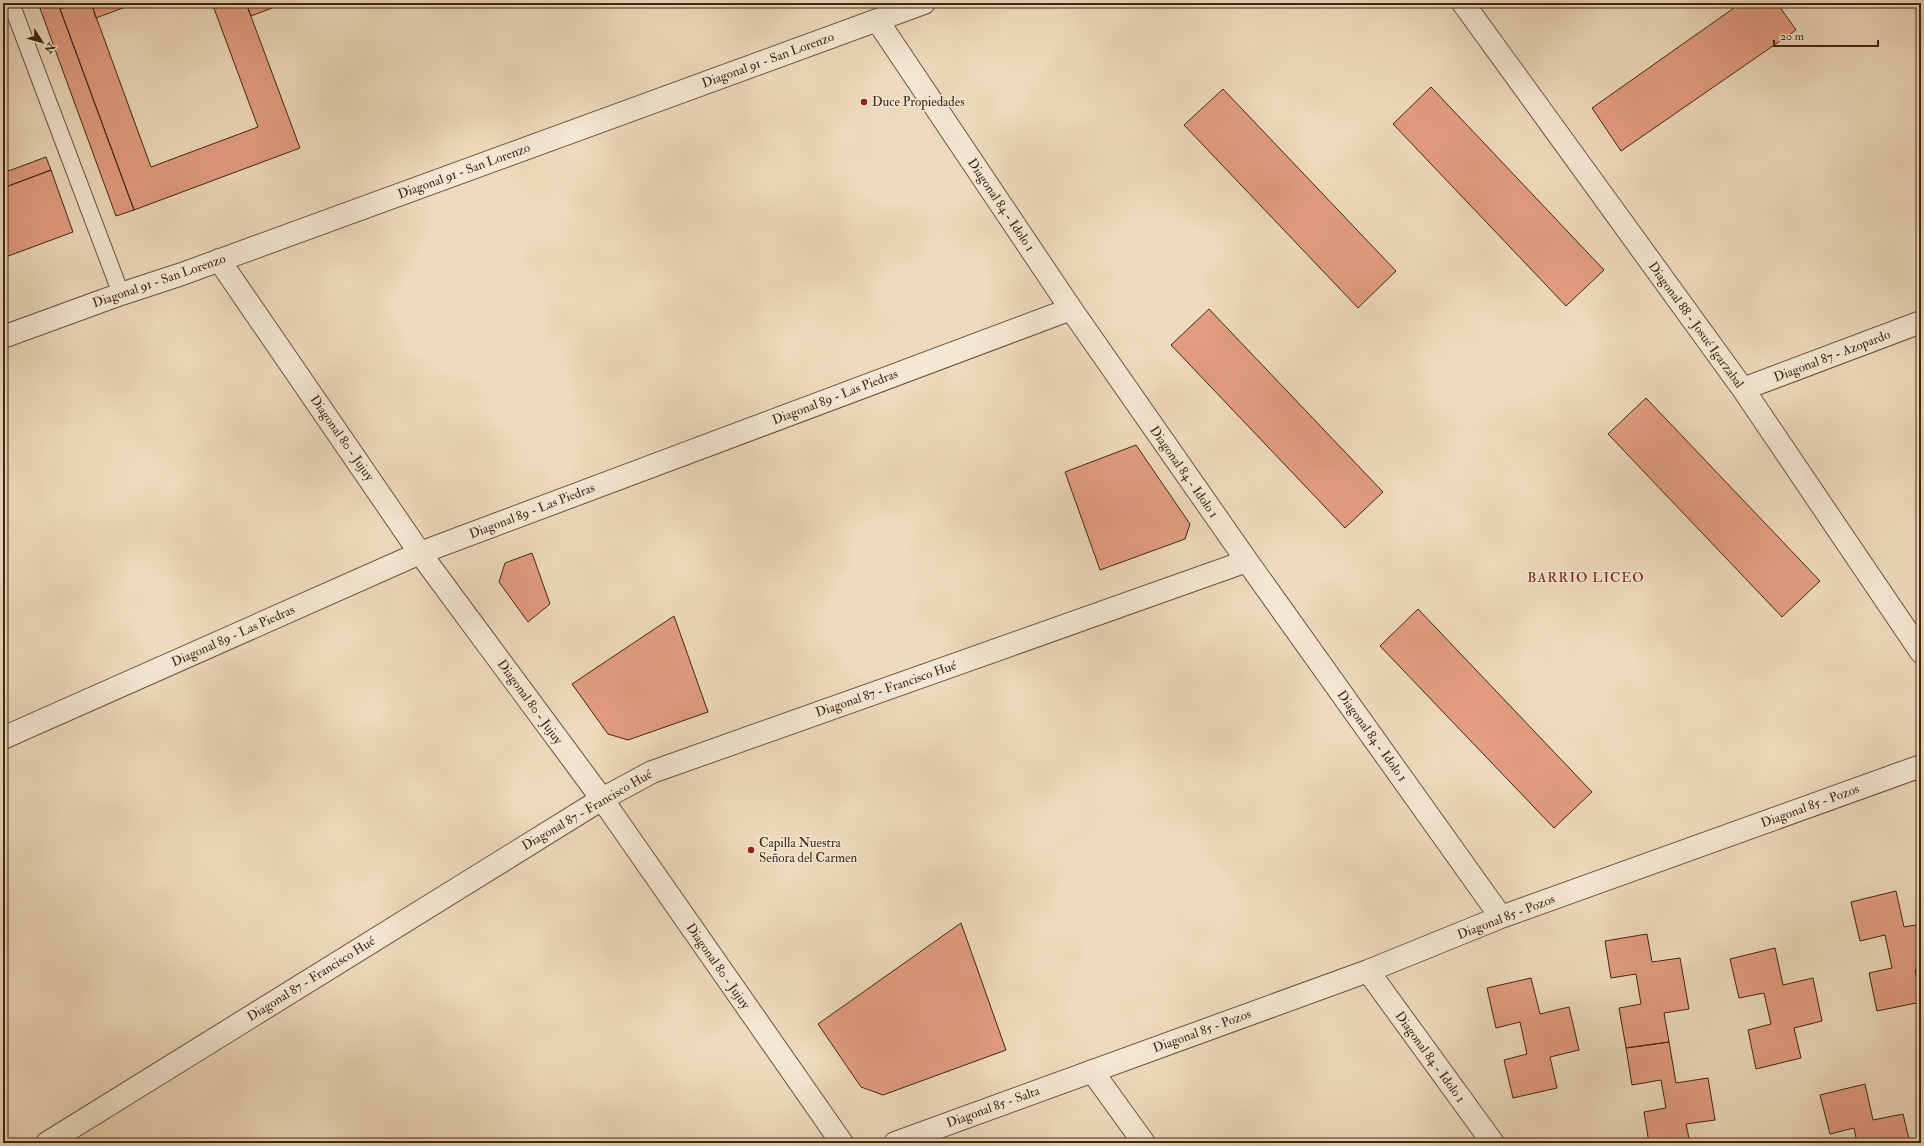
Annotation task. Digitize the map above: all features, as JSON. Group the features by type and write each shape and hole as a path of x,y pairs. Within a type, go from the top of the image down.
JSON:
{"street":[{"name":"Diagonal 91 - San Lorenzo","path":"3,337 219,260 924,3"},
{"name":"Diagonal 88 - Josué Igarzabal","path":"1463,3 1743,389 1921,652"},
{"name":"Diagonal 84 - Idolo 1","path":"877,20 1071,309 1247,562 1501,918"},
{"name":"Diagonal 80 - Jujuy","path":"219,260 420,553 602,799 842,1143"},
{"name":"Diagonal 89 - Las Piedras","path":"3,738 420,553 1071,309"},
{"name":"Diagonal 87 - Azopardo","path":"1743,389 1921,322"},
{"name":"Diagonal 87 - Francisco Hué","path":"47,1143 602,799 652,772 1247,562"},
{"name":"Diagonal 85 - Pozos","path":"1092,1071 1368,971 1501,918 1921,766"},
{"name":"Diagonal 84 - Idolo 1","path":"1368,971 1492,1143"},
{"name":"Diagonal 85 - Salta","path":"895,1143 1092,1071"},
{"path":"1092,1071 1144,1143"}],"lane":[{"path":"11,3 121,294"}],"building":[{"path":"38,3 77,3 60,9 134,210 116,216"},
{"path":"77,3 91,3 151,167 258,127 212,3 246,3 300,148 134,210 60,9"},
{"path":"91,3 136,3 96,18"},
{"path":"246,3 285,3 251,16"},
{"path":"1741,3 1777,3 1796,30 1621,151 1592,108"},
{"path":"1431,87 1604,270 1566,306 1393,124"},
{"path":"1223,89 1396,271 1358,308 1184,125"},
{"path":"46,157 51,170 3,188 3,173"},
{"path":"51,170 73,232 3,258 3,188"},
{"path":"1209,309 1383,492 1345,528 1171,345"},
{"path":"1646,398 1820,581 1782,617 1608,434"},
{"path":"1136,445 1190,524 1185,539 1100,570 1065,472"},
{"path":"532,553 550,604 528,622 499,582 505,563"},
{"path":"1418,609 1592,792 1554,828 1380,646"},
{"path":"674,616 708,712 628,740 608,734 572,684"},
{"path":"1896,891 1904,927 1921,924 1921,969 1915,970 1921,1002 1877,1011 1869,973 1892,968 1885,935 1860,941 1851,902"},
{"path":"961,923 1006,1050 883,1095 861,1087 818,1024"},
{"path":"1647,934 1652,962 1680,958 1689,1009 1664,1013 1669,1042 1626,1048 1619,1008 1641,1004 1636,974 1611,978 1605,941"},
{"path":"1775,948 1783,985 1813,978 1822,1021 1794,1028 1801,1058 1756,1069 1748,1030 1771,1024 1764,993 1739,998 1730,959"},
{"path":"1531,978 1540,1014 1569,1007 1579,1050 1550,1057 1557,1088 1513,1098 1504,1060 1527,1054 1520,1022 1496,1028 1487,988"},
{"path":"1669,1042 1676,1083 1708,1078 1715,1120 1686,1124 1690,1143 1649,1143 1644,1112 1666,1108 1661,1080 1632,1085 1626,1048"},
{"path":"1865,1084 1873,1120 1903,1114 1910,1143 1857,1143 1854,1128 1830,1134 1820,1095"}],"place":[{"name":"Duce Propiedades","path":"864,102"},
{"name":"Capilla Nuestra Señora del Carmen","path":"751,850"}],"district":[{"name":"BARRIO LICEO","path":"1586,577"}]}
